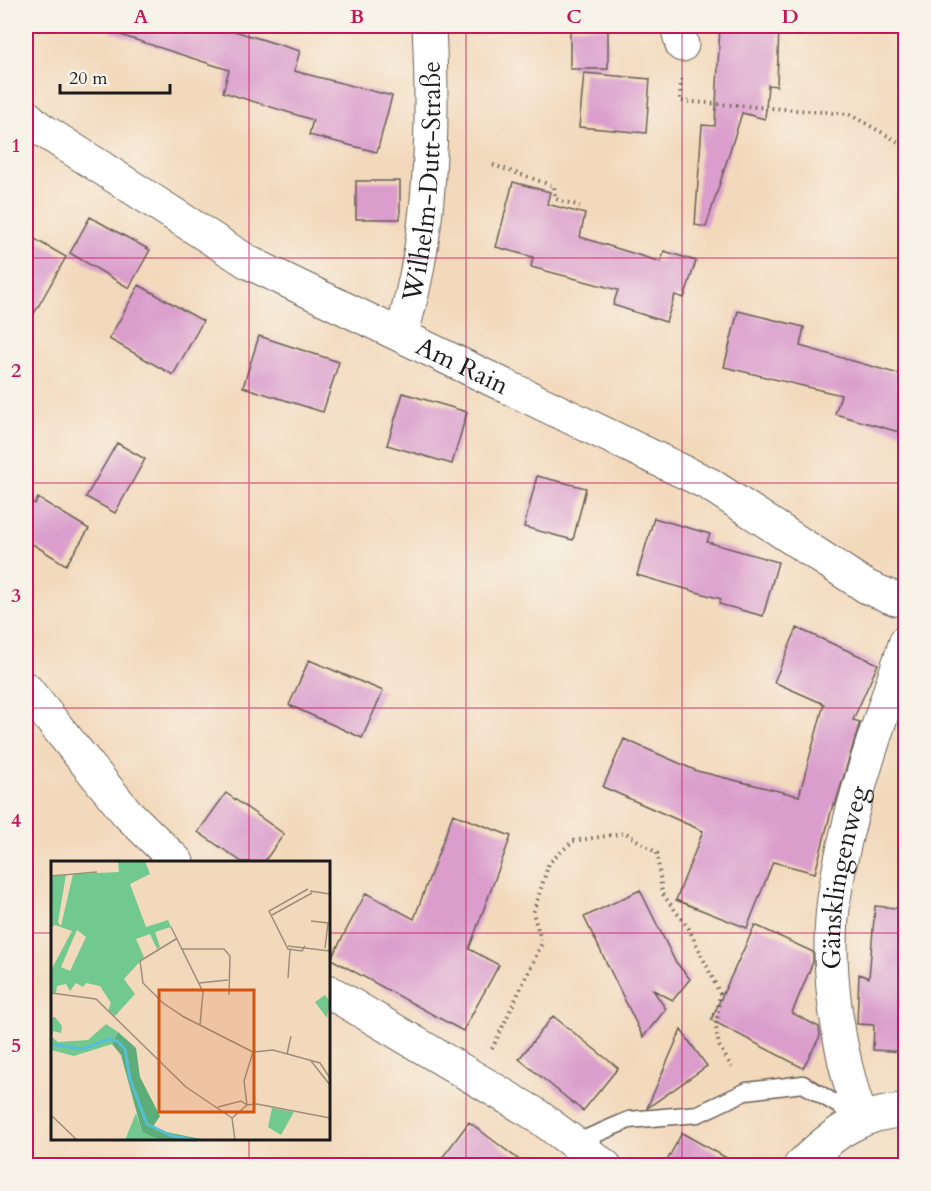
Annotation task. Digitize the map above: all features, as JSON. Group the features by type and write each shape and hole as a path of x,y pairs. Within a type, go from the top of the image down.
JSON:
{"street":[{"name":"Wilhelm-Dutt-Straße","path":"401,335 414,292 429,179 432,89 429,26"},
{"name":"Am Rain","path":"26,116 38,127 248,262 709,484 867,587 896,599 906,600"},
{"name":"Gänsklingenweg","path":"861,1119 843,1059 837,1012 832,949 835,888 849,822 904,651"},
{"path":"26,689 127,813 176,861"},
{"path":"330,991 536,1114 605,1166"},
{"path":"800,1166 826,1140 861,1119 906,1111"}],"lane":[{"path":"575,1143 629,1120 698,1114 747,1091 803,1084 861,1119"}],"path":[{"path":"680,35 680,101 849,114 906,146"},
{"path":"493,165 554,186 556,199 580,206"},
{"path":"478,1080 542,943 533,913 549,863 573,840 626,833 657,853 663,893 690,929 720,994 716,1028 719,1046 747,1091"}],"building":[{"path":"112,26 218,26 300,51 294,71 392,96 377,152 309,135 313,120 223,92 229,70 111,32"},
{"path":"720,26 779,26 777,86 768,85 765,119 742,113 706,227 695,225 702,125 715,126"},
{"path":"570,27 608,28 608,69 570,69"},
{"path":"584,73 650,79 646,133 579,127"},
{"path":"356,181 400,181 400,219 356,219"},
{"path":"513,182 550,192 547,204 585,214 580,237 661,262 664,251 696,261 684,298 675,295 666,322 613,305 618,290 531,267 533,257 496,247"},
{"path":"90,217 150,250 129,288 70,253"},
{"path":"26,234 66,257 26,328"},
{"path":"139,285 203,321 173,375 109,339"},
{"path":"738,311 804,327 800,346 906,376 906,434 835,414 841,395 724,367"},
{"path":"259,336 339,362 323,412 243,387"},
{"path":"403,393 467,412 452,464 387,445"},
{"path":"117,443 145,459 115,513 86,497"},
{"path":"537,476 586,488 573,540 524,527"},
{"path":"26,498 35,504 38,498 89,529 66,565 26,540"},
{"path":"654,518 710,534 707,542 778,562 763,616 719,604 721,599 637,575"},
{"path":"797,628 878,664 853,720 860,722 835,805 833,804 815,873 773,862 747,928 676,900 703,831 603,787 624,739 697,771 799,796 824,704 774,682"},
{"path":"309,660 383,691 362,738 289,705"},
{"path":"226,793 284,834 265,861 241,861 198,832"},
{"path":"453,814 511,836 469,949 499,965 463,1031 331,959 366,893 414,919"},
{"path":"640,890 675,961 690,979 673,1000 653,990 666,1009 643,1037 584,917"},
{"path":"875,906 906,909 906,1052 873,1050 874,1025 857,1024 859,974 869,978"},
{"path":"755,925 813,952 813,962 792,1013 819,1027 820,1036 803,1068 711,1020"},
{"path":"553,1016 618,1068 583,1111 519,1059"},
{"path":"681,1030 707,1066 647,1108"},
{"path":"469,1122 527,1166 436,1166"},
{"path":"682,1133 741,1166 664,1166"}]}
